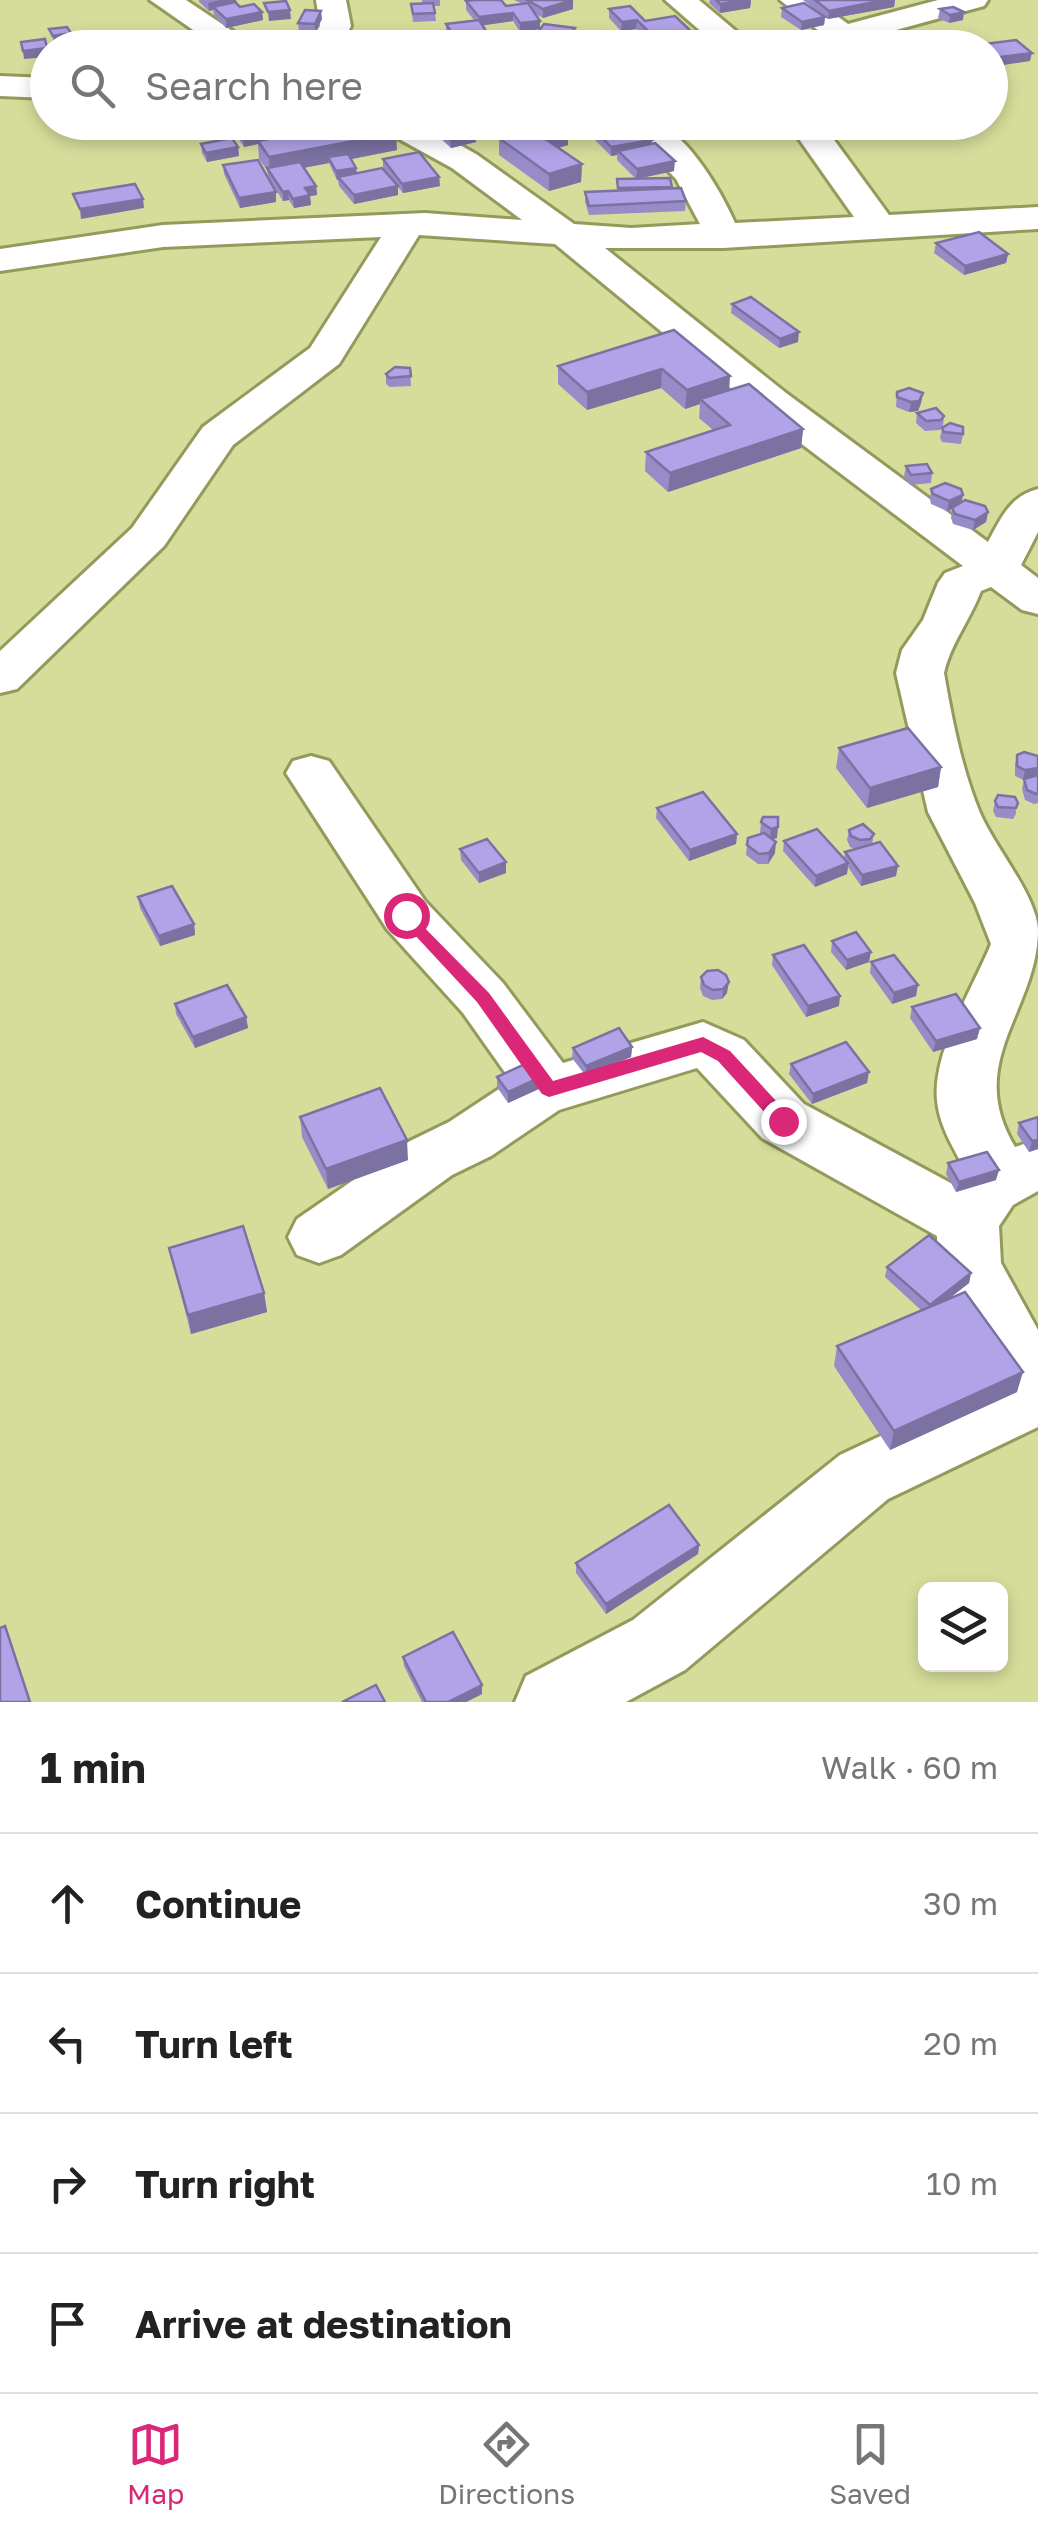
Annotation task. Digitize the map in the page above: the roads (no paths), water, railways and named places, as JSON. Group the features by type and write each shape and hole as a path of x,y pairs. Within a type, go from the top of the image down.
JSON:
{"street":[{"path":"164,0 213,30"},
{"path":"331,0 338,16 335,30"},
{"path":"680,0 718,30"},
{"path":"795,0 837,30"},
{"path":"853,30 973,0"},
{"path":"0,86 30,87"},
{"path":"426,140 464,161 567,236 772,402 1038,600"},
{"path":"657,140 691,171 704,190 722,236"},
{"path":"816,140 880,227"},
{"path":"464,161 498,147"},
{"path":"0,260 163,236 407,224 631,239 1038,218"},
{"path":"0,678 148,537 218,436 325,356 407,224"},
{"path":"552,1702 659,1645 864,1477 981,1424 1038,1393 969,1265 1003,1189 966,1102 967,1075 1018,944 1002,903 954,812 926,714 920,673 926,650 946,621 961,583 996,569 1026,513 1038,502"},
{"path":"312,773 406,915 483,998 549,1090"},
{"path":"319,1237 432,1158 549,1090 681,1048 712,1046 783,1121 1003,1189"}]}
